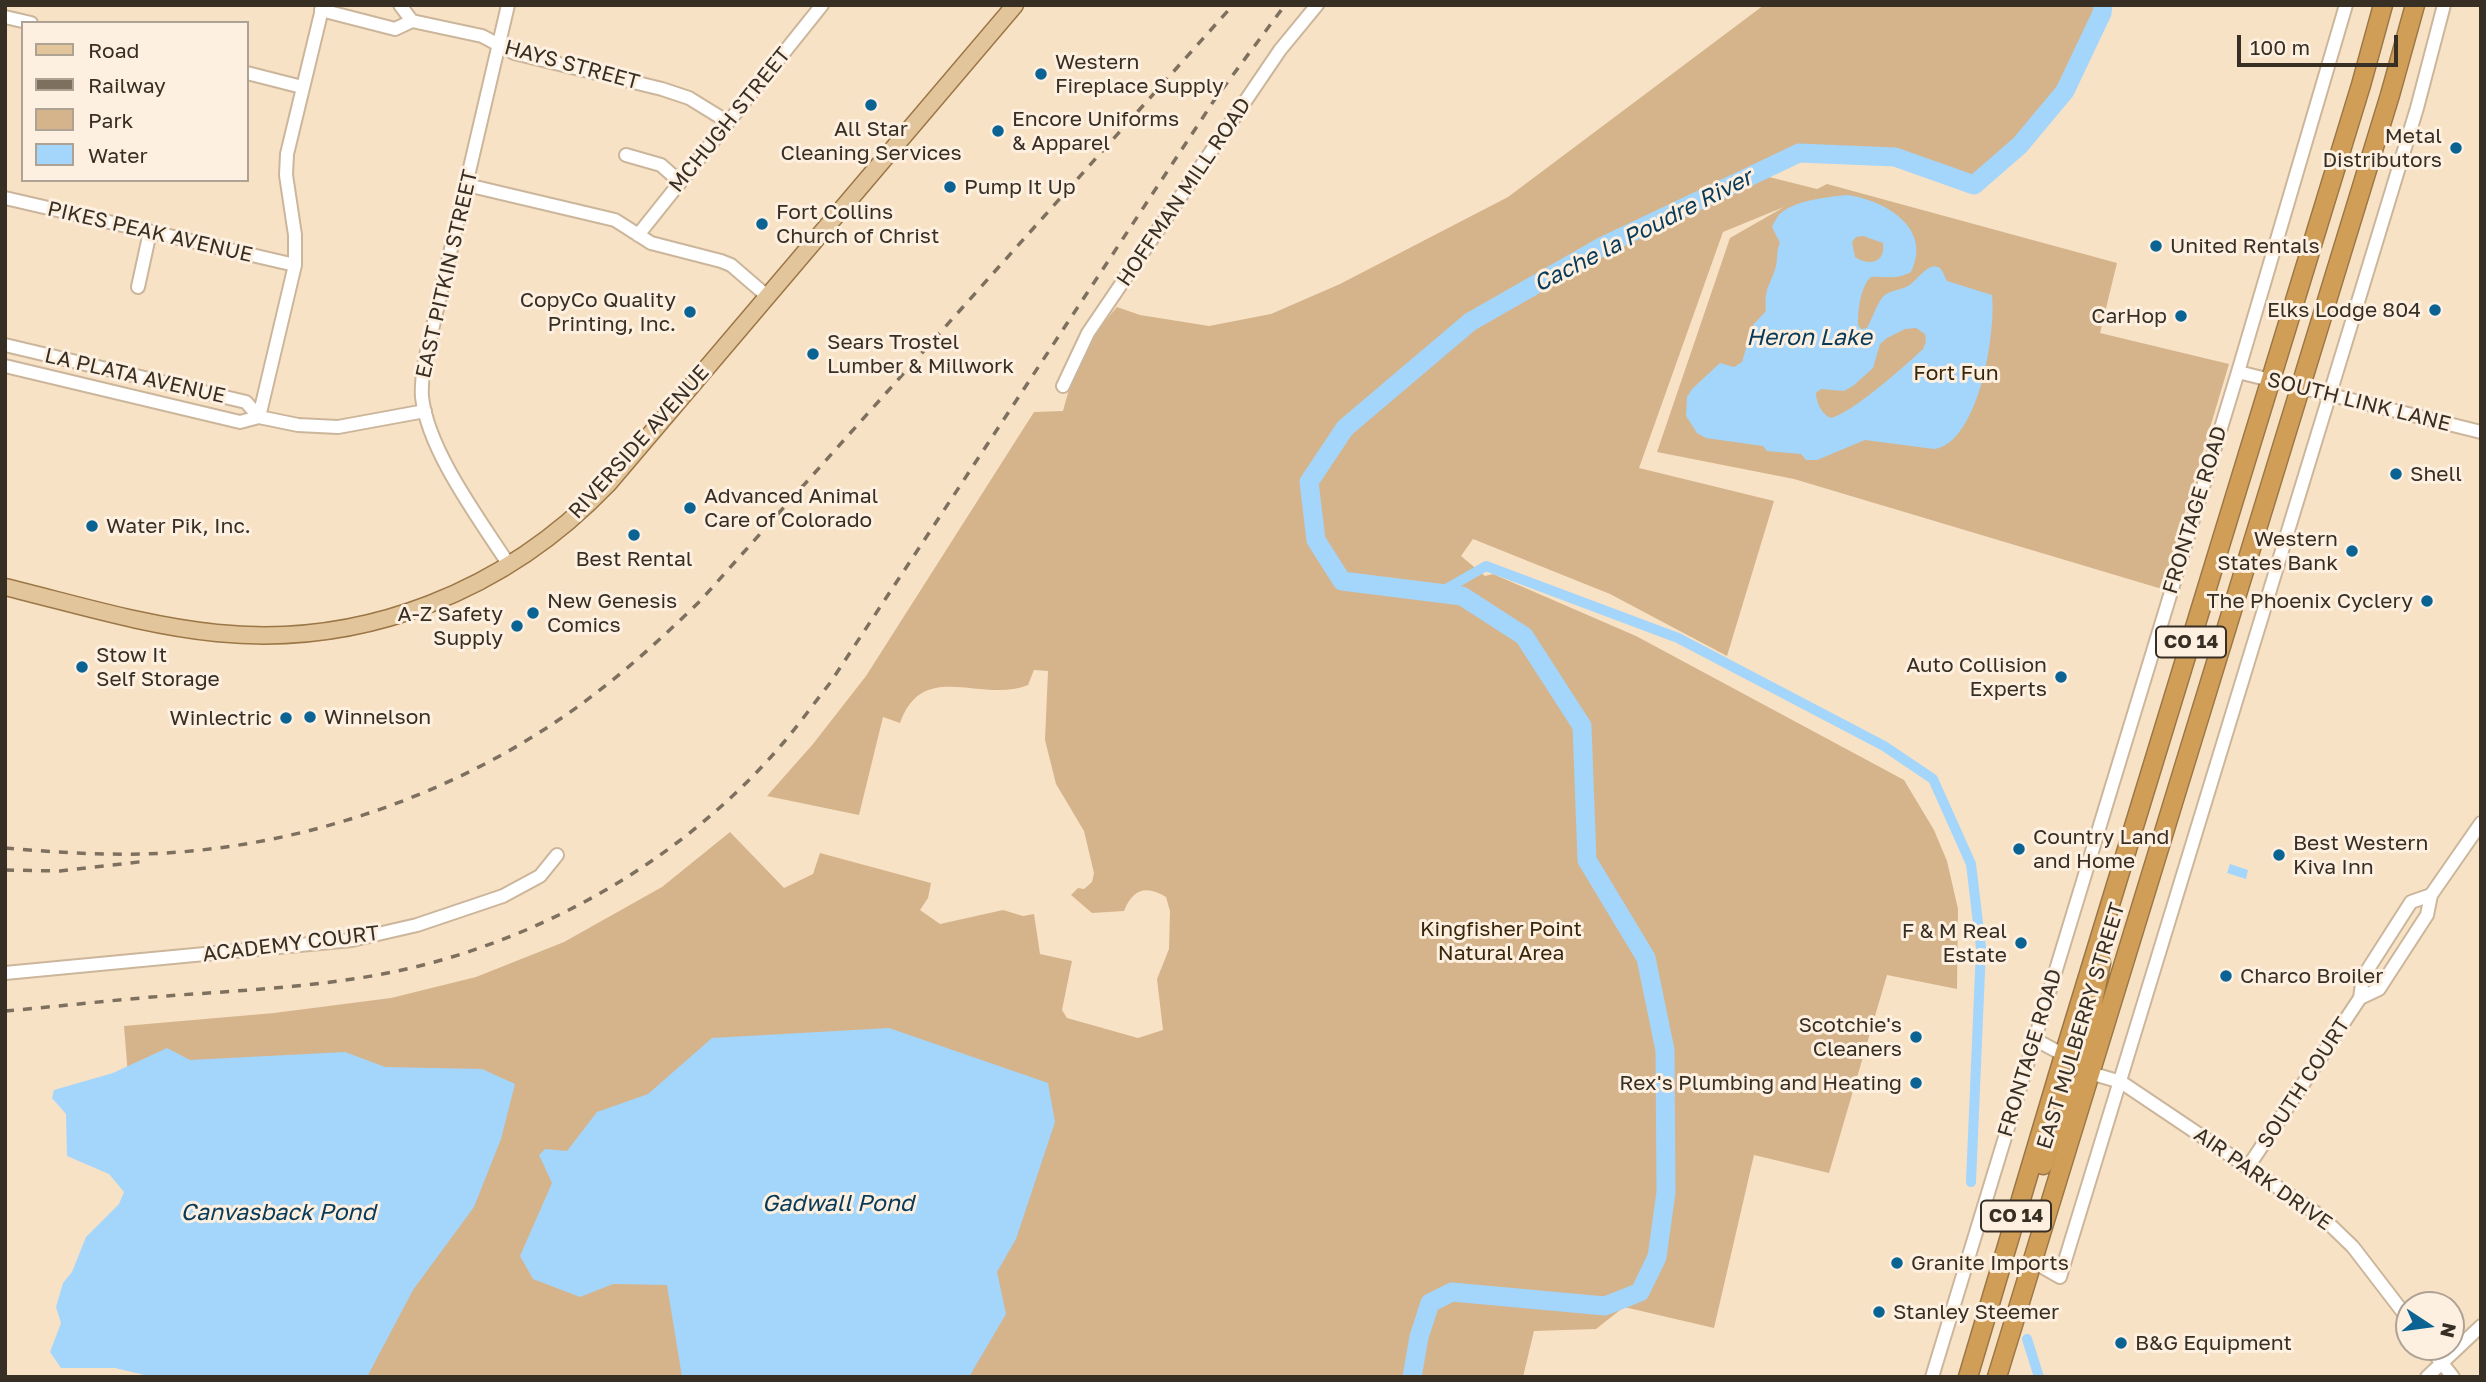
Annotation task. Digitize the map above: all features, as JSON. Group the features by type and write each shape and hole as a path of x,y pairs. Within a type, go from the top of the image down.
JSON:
{"highway":[{"name":"EAST MULBERRY STREET","path":"1969,1377 2383,5"},
{"path":"2379,127 2403,5"},
{"name":"EAST MULBERRY STREET","path":"1997,1377 2415,5"},
{"path":"1969,1377 2004,1289 2060,1112 2065,1102 2090,1073 2082,1064 2082,1055 2099,980 2110,904"}],"main road":[{"name":"RIVERSIDE AVENUE","path":"5,587 170,626 219,633 271,636 339,630 398,616 460,591 509,565 549,539 608,484 1015,5"}],"street":[{"path":"400,5 412,21"},
{"name":"EAST PITKIN STREET","path":"508,5 425,360 422,396 440,455 509,565"},
{"name":"HOFFMAN MILL ROAD","path":"1063,386 1088,333 1273,61 1317,5"},
{"name":"FRONTAGE ROAD","path":"1932,1377 2238,372 2346,5"},
{"path":"2032,1261 2060,1277 2417,108 2444,5"},
{"path":"259,416 295,265 295,234 286,175 287,154 322,8"},
{"name":"HAYS STREET","path":"322,8 395,29 412,21 482,36 514,53 671,92 705,107 727,122"},
{"name":"MCHUGH STREET","path":"638,235 815,8"},
{"path":"5,17 23,21"},
{"path":"248,74 302,87"},
{"path":"626,155 661,165 680,182"},
{"path":"467,185 615,220 651,243 731,265 767,296"},
{"name":"PIKES PEAK AVENUE","path":"5,198 295,265"},
{"path":"138,287 150,232"},
{"name":"LA PLATA AVENUE","path":"5,345 246,402 259,416"},
{"name":"LA PLATA AVENUE","path":"5,366 240,422 259,416 298,425 338,427 425,411"},
{"name":"SOUTH LINK LANE","path":"2238,372 2481,432"},
{"name":"SOUTH COURT","path":"2360,998 2379,989 2427,915 2431,895 2481,823"},
{"name":"ACADEMY COURT","path":"5,973 352,940 417,925 503,896 540,876 557,855"},
{"name":"SOUTH COURT","path":"2248,1167 2360,998 2363,977 2411,902 2431,895"},
{"path":"2034,1039 2064,1055"},
{"name":"AIR PARK DRIVE","path":"2090,1073 2121,1082 2315,1212 2338,1231 2395,1301"},
{"path":"2427,1377 2481,1326"},
{"path":"2439,1361 2453,1377"}],"green space":[{"name":"Kingfisher Point Natural Area","path":"1764,5 2103,5 2102,13 2065,91 2020,145 1974,185 1895,157 1800,153 1757,174 1817,189 1827,184 2117,263 2100,333 2229,364 2162,589 1794,479 1657,452 1730,238 1784,207 1723,232 1639,468 1774,501 1727,656 1610,594 1473,539 1461,556 1485,576 1493,574 1636,636 1904,780 1934,830 1947,861 1958,909 1957,989 1887,975 1829,1173 1754,1155 1714,1328 1624,1307 1596,1329 1534,1331 1523,1377 161,1377 138,1199 124,1026 274,1013 391,998 476,977 564,942 662,887 730,832 784,888 813,874 820,853 931,883 928,898 920,910 940,924 1003,910 1023,916 1034,914 1040,954 1072,961 1062,1010 1067,1018 1138,1038 1163,1030 1157,979 1169,949 1170,911 1166,897 1152,891 1141,891 1132,898 1124,911 1092,913 1071,895 1078,888 1084,889 1092,882 1094,873 1084,831 1056,784 1045,740 1048,671 1034,670 1028,685 1010,689 938,687 923,692 910,703 900,723 883,717 859,815 767,796 813,744 866,676 1034,412 1063,411 1083,355 1117,307 1140,315 1209,326 1271,314 1340,284 1508,197"}],"water":[{"name":"Heron Lake","path":"1847,195 1862,198 1890,210 1902,219 1916,242 1916,256 1911,272 1896,277 1871,277 1867,281 1859,306 1858,325 1861,329 1867,328 1885,295 1914,282 1923,272 1934,266 1940,268 1947,281 1992,295 1993,312 1987,358 1981,384 1963,428 1950,442 1934,449 1865,440 1817,460 1806,460 1801,454 1767,451 1763,446 1706,438 1697,433 1686,416 1687,397 1720,363 1734,367 1742,362 1753,325 1766,311 1767,292 1780,243 1772,227 1776,220 1781,213 1795,205","holes":["1863,236 1883,243 1882,255 1876,261 1866,262 1855,257 1852,242 1856,237","1916,328 1925,334 1926,342 1923,349 1904,366 1852,408 1831,418 1822,411 1816,393 1821,389 1844,391 1853,386 1873,368 1880,344 1905,329"]},
{"path":"2230,864 2248,870 2246,879 2227,873"},
{"name":"Gadwall Pond","path":"889,1028 1048,1083 1055,1122 1016,1239 997,1272 1006,1314 969,1377 682,1377 667,1285 613,1284 580,1297 533,1279 520,1256 552,1183 539,1155 545,1149 567,1151 597,1112 648,1094 712,1038"},
{"name":"Canvasback Pond","path":"167,1048 190,1060 345,1052 385,1067 482,1069 515,1084 501,1139 474,1207 413,1290 367,1377 153,1377 115,1368 61,1368 50,1352 61,1323 56,1307 63,1283 72,1272 86,1237 119,1204 124,1192 109,1174 67,1156 66,1114 52,1098 54,1090 113,1073"}],"waterway":[{"name":"Cache la Poudre River","path":"1412,1377 1419,1337 1430,1303 1452,1292 1605,1306 1640,1292 1657,1257 1666,1192 1665,1050 1646,958 1587,860 1582,726 1524,636 1462,596 1342,581 1316,540 1309,482 1345,428 1470,322 1603,246 1799,153 1895,157 1974,185 2020,145 2065,91 2102,13 2103,5"},
{"path":"1439,593 1486,566 1678,638 1884,746 1933,779 1971,864 1981,948 1971,1182"},
{"path":"2027,1339 2039,1377"}],"railway":[{"path":"5,848 143,854 252,843 307,831 414,797 514,748 560,719 634,662 701,600 1233,5"},
{"path":"5,1011 306,985 431,963 531,928 578,905 624,879 710,816 748,781 784,742 830,683 1215,99 1285,5"},
{"path":"5,870 60,871 147,861"}],"place":[{"name":"Western Fireplace Supply","path":"1041,74"},
{"name":"All Star Cleaning Services","path":"871,105"},
{"name":"Encore Uniforms & Apparel","path":"998,131"},
{"name":"Metal Distributors","path":"2456,148"},
{"name":"Pump It Up","path":"950,187"},
{"name":"Fort Collins Church of Christ","path":"762,224"},
{"name":"United Rentals","path":"2156,246"},
{"name":"Elks Lodge 804","path":"2435,310"},
{"name":"CopyCo Quality Printing, Inc.","path":"690,312"},
{"name":"CarHop","path":"2181,316"},
{"name":"Sears Trostel Lumber & Millwork","path":"813,354"},
{"name":"Shell","path":"2396,474"},
{"name":"Advanced Animal Care of Colorado","path":"690,508"},
{"name":"Water Pik, Inc.","path":"92,526"},
{"name":"Best Rental","path":"634,535"},
{"name":"Western States Bank","path":"2352,551"},
{"name":"The Phoenix Cyclery","path":"2427,601"},
{"name":"New Genesis Comics","path":"533,613"},
{"name":"A-Z Safety Supply","path":"517,626"},
{"name":"Stow It Self Storage","path":"82,667"},
{"name":"Auto Collision Experts","path":"2061,677"},
{"name":"Winnelson","path":"310,717"},
{"name":"Winlectric","path":"286,718"},
{"name":"Country Land and Home","path":"2019,849"},
{"name":"Best Western Kiva Inn","path":"2279,855"},
{"name":"F & M Real Estate","path":"2021,943"},
{"name":"Charco Broiler","path":"2226,976"},
{"name":"Scotchie's Cleaners","path":"1916,1037"},
{"name":"Rex's Plumbing and Heating","path":"1916,1083"},
{"name":"Granite Imports","path":"1897,1263"},
{"name":"Stanley Steemer","path":"1879,1312"},
{"name":"B&G Equipment","path":"2121,1343"}],"park label":[{"name":"Fort Fun","path":"1956,373"}]}
